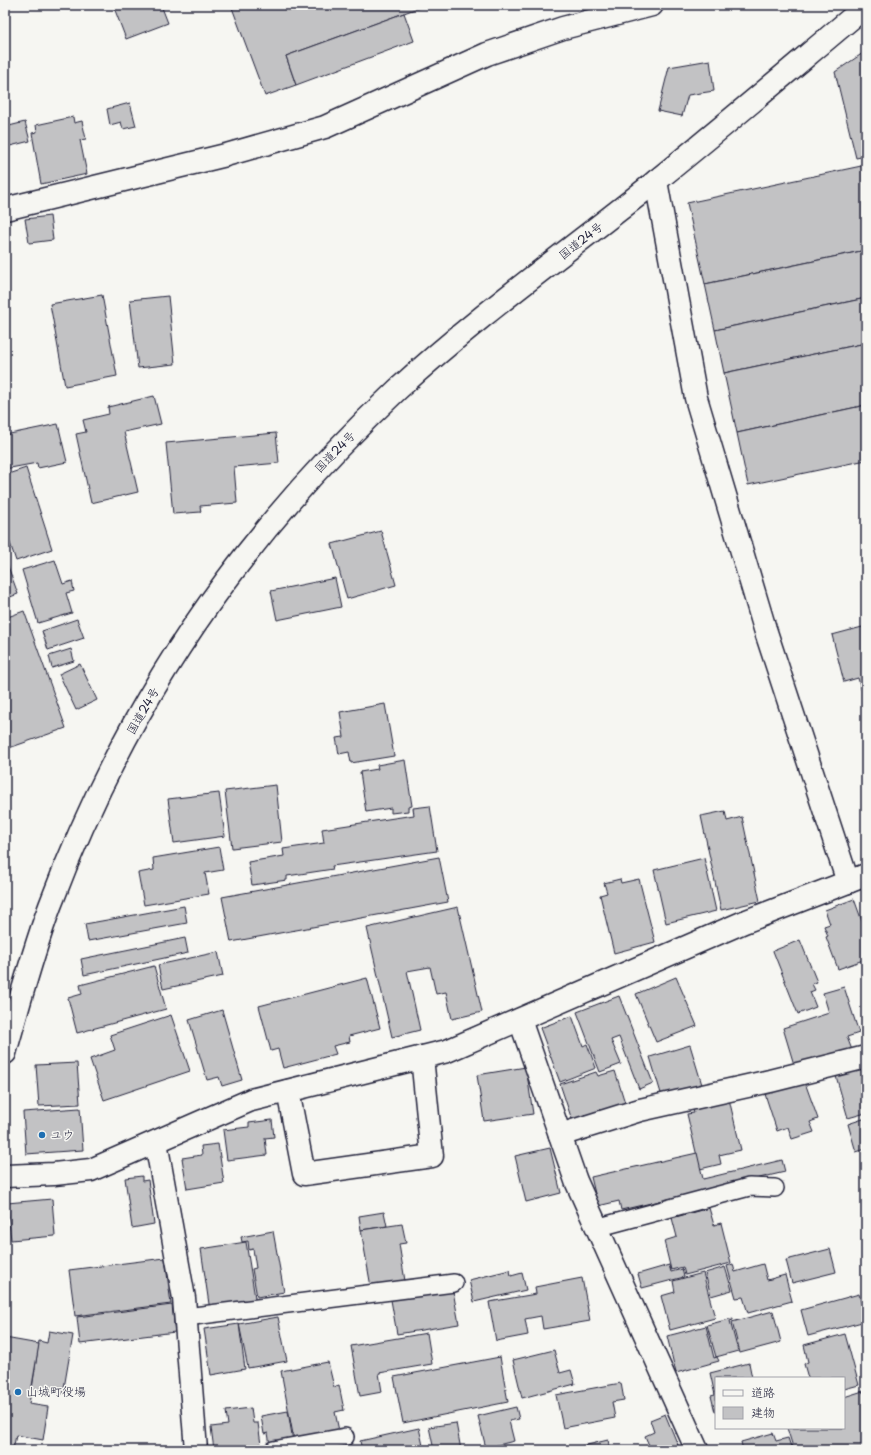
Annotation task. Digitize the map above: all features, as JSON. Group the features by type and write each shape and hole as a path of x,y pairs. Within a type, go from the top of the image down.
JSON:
{"main road":[{"path":"5,209 226,155 325,127 487,54 563,28 652,5"},
{"name":"国道24号","path":"5,1053 50,908 105,778 171,662 223,584 300,489 342,444 399,388 468,329 656,181 866,6"},
{"path":"5,1176 54,1174 91,1170 252,1100 447,1050 520,1020 744,922 857,879 765,629 696,398 656,181"},
{"path":"520,1020 576,1181 698,1450"},
{"path":"288,1091 304,1174 432,1156 422,1057"},
{"path":"560,1135 640,1110 770,1081 866,1057"},
{"path":"156,1142 186,1317 196,1450"}],"lane":[{"path":"596,1228 749,1187 775,1188"},
{"path":"186,1317 454,1283"},
{"path":"274,1450 345,1437"}],"building":[{"path":"113,5 161,5 168,23 126,39"},
{"path":"231,5 426,5 286,56 296,85 265,96"},
{"path":"404,13 414,41 296,85 286,56"},
{"path":"866,51 866,156 856,158 835,72"},
{"path":"710,60 714,91 688,95 682,116 658,111 669,67"},
{"path":"130,103 136,126 123,129 121,122 110,125 107,109"},
{"path":"73,117 74,123 82,121 86,139 80,140 87,174 41,184 32,133 37,132 36,125"},
{"path":"25,122 30,141 6,147 5,127"},
{"path":"866,165 866,250 705,284 687,203"},
{"path":"50,216 53,240 29,243 25,219"},
{"path":"866,250 866,298 715,330 705,284"},
{"path":"102,295 117,376 65,386 50,304"},
{"path":"168,296 175,364 138,368 130,300"},
{"path":"866,298 866,343 724,373 715,330"},
{"path":"866,343 866,405 737,433 724,373"},
{"path":"5,385 8,412 5,412"},
{"path":"154,396 161,424 124,432 138,492 91,503 76,434 86,432 83,420 109,414 108,407"},
{"path":"866,405 866,460 748,485 737,433"},
{"path":"58,424 67,462 38,468 37,463 5,469 5,435"},
{"path":"276,433 279,463 234,467 237,503 200,506 201,512 173,514 166,443"},
{"path":"26,468 52,549 16,561 5,528 5,475"},
{"path":"381,531 396,585 347,599 332,544"},
{"path":"5,558 18,594 5,599"},
{"path":"55,560 63,584 72,581 74,591 66,593 72,613 38,623 22,570"},
{"path":"335,578 341,607 277,620 271,591"},
{"path":"24,611 66,728 9,748 7,744 5,745 5,618"},
{"path":"77,619 84,638 48,650 42,631"},
{"path":"866,626 866,707 858,678 844,682 832,635"},
{"path":"71,649 74,661 52,668 49,656"},
{"path":"80,664 97,700 76,710 59,674"},
{"path":"385,704 394,756 351,763 349,752 339,754 336,738 344,737 340,712"},
{"path":"405,760 412,806 408,807 408,811 391,813 391,808 366,812 360,772 378,769 377,765"},
{"path":"276,785 282,842 232,848 225,791"},
{"path":"219,793 225,836 174,843 168,799"},
{"path":"430,806 437,851 332,866 333,869 287,876 287,880 252,885 248,862 284,856 283,849 324,843 322,829 414,815 413,808"},
{"path":"725,811 727,821 742,817 760,901 721,910 701,816"},
{"path":"219,847 223,870 205,873 209,894 144,905 138,873 154,870 153,858"},
{"path":"439,857 448,902 231,942 222,897"},
{"path":"704,858 716,911 666,923 654,870"},
{"path":"620,879 621,883 639,879 655,942 614,953 600,895 607,893 604,883"},
{"path":"854,899 866,932 866,959 838,969 826,937 828,936 824,926 830,924 825,910"},
{"path":"184,906 187,923 88,941 85,924"},
{"path":"458,907 482,1012 452,1019 446,992 436,994 430,967 407,971 420,1030 392,1037 367,928"},
{"path":"185,938 188,953 84,975 81,959"},
{"path":"800,940 817,982 812,984 815,990 810,992 816,1007 798,1014 773,951"},
{"path":"218,952 223,976 163,989 158,965"},
{"path":"154,966 166,1009 77,1033 68,998 82,994 80,985"},
{"path":"676,977 697,1026 656,1042 636,994"},
{"path":"367,978 380,1028 349,1036 350,1042 333,1046 336,1054 283,1068 278,1049 271,1051 259,1006"},
{"path":"844,987 859,1033 847,1037 852,1050 795,1068 783,1028 829,1013 823,993"},
{"path":"619,996 653,1083 639,1089 619,1037 611,1040 621,1064 600,1072 577,1012"},
{"path":"222,1010 242,1080 222,1086 219,1077 207,1080 189,1020"},
{"path":"171,1015 190,1071 104,1100 90,1059 115,1050 110,1035"},
{"path":"572,1016 583,1046 587,1044 596,1068 560,1082 540,1028"},
{"path":"690,1045 703,1088 663,1100 650,1057"},
{"path":"77,1063 80,1104 39,1106 36,1065"},
{"path":"526,1067 533,1114 484,1121 477,1075"},
{"path":"866,1068 866,1113 848,1118 836,1076"},
{"path":"615,1071 626,1106 573,1123 560,1084 596,1072 598,1076"},
{"path":"804,1080 818,1119 810,1122 814,1132 792,1139 788,1127 777,1131 765,1094"},
{"path":"729,1099 741,1150 719,1155 721,1164 700,1169 687,1114 694,1113 692,1108"},
{"path":"80,1108 83,1150 26,1154 23,1112"},
{"path":"866,1118 866,1149 856,1152 848,1124"},
{"path":"272,1120 274,1137 265,1138 267,1155 227,1160 223,1130 249,1127 249,1123"},
{"path":"218,1144 224,1183 187,1189 182,1158 202,1155 201,1146"},
{"path":"550,1148 561,1193 526,1202 515,1156"},
{"path":"697,1153 703,1179 782,1160 785,1172 621,1210 619,1201 598,1206 591,1177"},
{"path":"142,1176 142,1181 148,1180 154,1224 132,1228 125,1178"},
{"path":"52,1199 55,1236 11,1240 7,1203"},
{"path":"709,1208 714,1225 721,1223 731,1263 685,1275 683,1267 671,1270 664,1241 677,1237 672,1218"},
{"path":"384,1212 387,1226 361,1230 359,1216"},
{"path":"402,1224 406,1243 399,1244 405,1281 371,1287 361,1230"},
{"path":"273,1231 284,1292 257,1297 252,1269 256,1268 253,1249 249,1250 248,1241 242,1242 241,1237"},
{"path":"246,1242 256,1304 210,1311 201,1249"},
{"path":"830,1249 836,1272 792,1283 786,1260"},
{"path":"165,1258 171,1304 75,1316 69,1270"},
{"path":"733,1264 735,1272 763,1264 767,1280 785,1275 792,1301 748,1313 743,1297 736,1298 727,1266"},
{"path":"669,1265 671,1272 682,1269 684,1277 642,1288 638,1274"},
{"path":"725,1267 732,1290 711,1296 705,1273"},
{"path":"510,1270 511,1276 522,1273 526,1290 474,1302 469,1280"},
{"path":"703,1273 715,1318 670,1330 661,1296 675,1292 673,1281"},
{"path":"582,1278 590,1321 543,1329 541,1316 525,1319 528,1335 496,1341 489,1302 536,1294 535,1287"},
{"path":"453,1291 459,1324 397,1334 391,1300"},
{"path":"859,1294 866,1321 808,1336 801,1310"},
{"path":"172,1305 175,1332 80,1344 77,1317"},
{"path":"773,1311 781,1342 740,1353 732,1322"},
{"path":"278,1317 287,1361 248,1368 239,1324"},
{"path":"733,1318 733,1320 730,1321 738,1351 716,1357 707,1325"},
{"path":"239,1324 245,1369 211,1375 204,1329"},
{"path":"706,1326 714,1358 717,1357 719,1361 676,1373 667,1336"},
{"path":"49,1331 73,1335 63,1394 32,1389 39,1341 47,1343"},
{"path":"427,1333 432,1364 379,1373 382,1392 360,1396 351,1346"},
{"path":"845,1334 859,1385 845,1389 845,1377 808,1377 804,1364 808,1362 804,1345"},
{"path":"5,1338 39,1344 29,1404 48,1407 43,1440 16,1435 13,1450 5,1450"},
{"path":"554,1350 560,1373 571,1370 575,1384 522,1398 513,1360"},
{"path":"500,1357 508,1402 403,1423 394,1377"},
{"path":"328,1362 334,1387 339,1385 344,1410 335,1412 339,1431 294,1440 281,1371"},
{"path":"749,1363 752,1377 715,1377 715,1395 710,1373"},
{"path":"621,1383 624,1400 612,1402 615,1418 563,1428 556,1395"},
{"path":"863,1391 863,1393 866,1392 866,1448 860,1450 794,1450 787,1429 845,1429 845,1397"},
{"path":"715,1395 715,1412 711,1396"},
{"path":"516,1407 519,1419 509,1421 514,1441 486,1448 478,1416"},
{"path":"251,1408 253,1423 258,1423 261,1445 214,1450 211,1427 228,1425 226,1411"},
{"path":"288,1411 293,1441 270,1445 268,1433 264,1434 261,1416"},
{"path":"665,1414 680,1450 651,1450 645,1436 654,1432 650,1420"},
{"path":"456,1423 461,1450 434,1450 429,1427"},
{"path":"419,1428 424,1450 362,1450 360,1441"},
{"path":"773,1433 776,1441 788,1438 792,1450 743,1450 741,1442"},
{"path":"608,1440 610,1450 566,1450"}],"place":[{"name":"ユウ","path":"42,1135"},
{"name":"山城町役場","path":"18,1392"}]}
